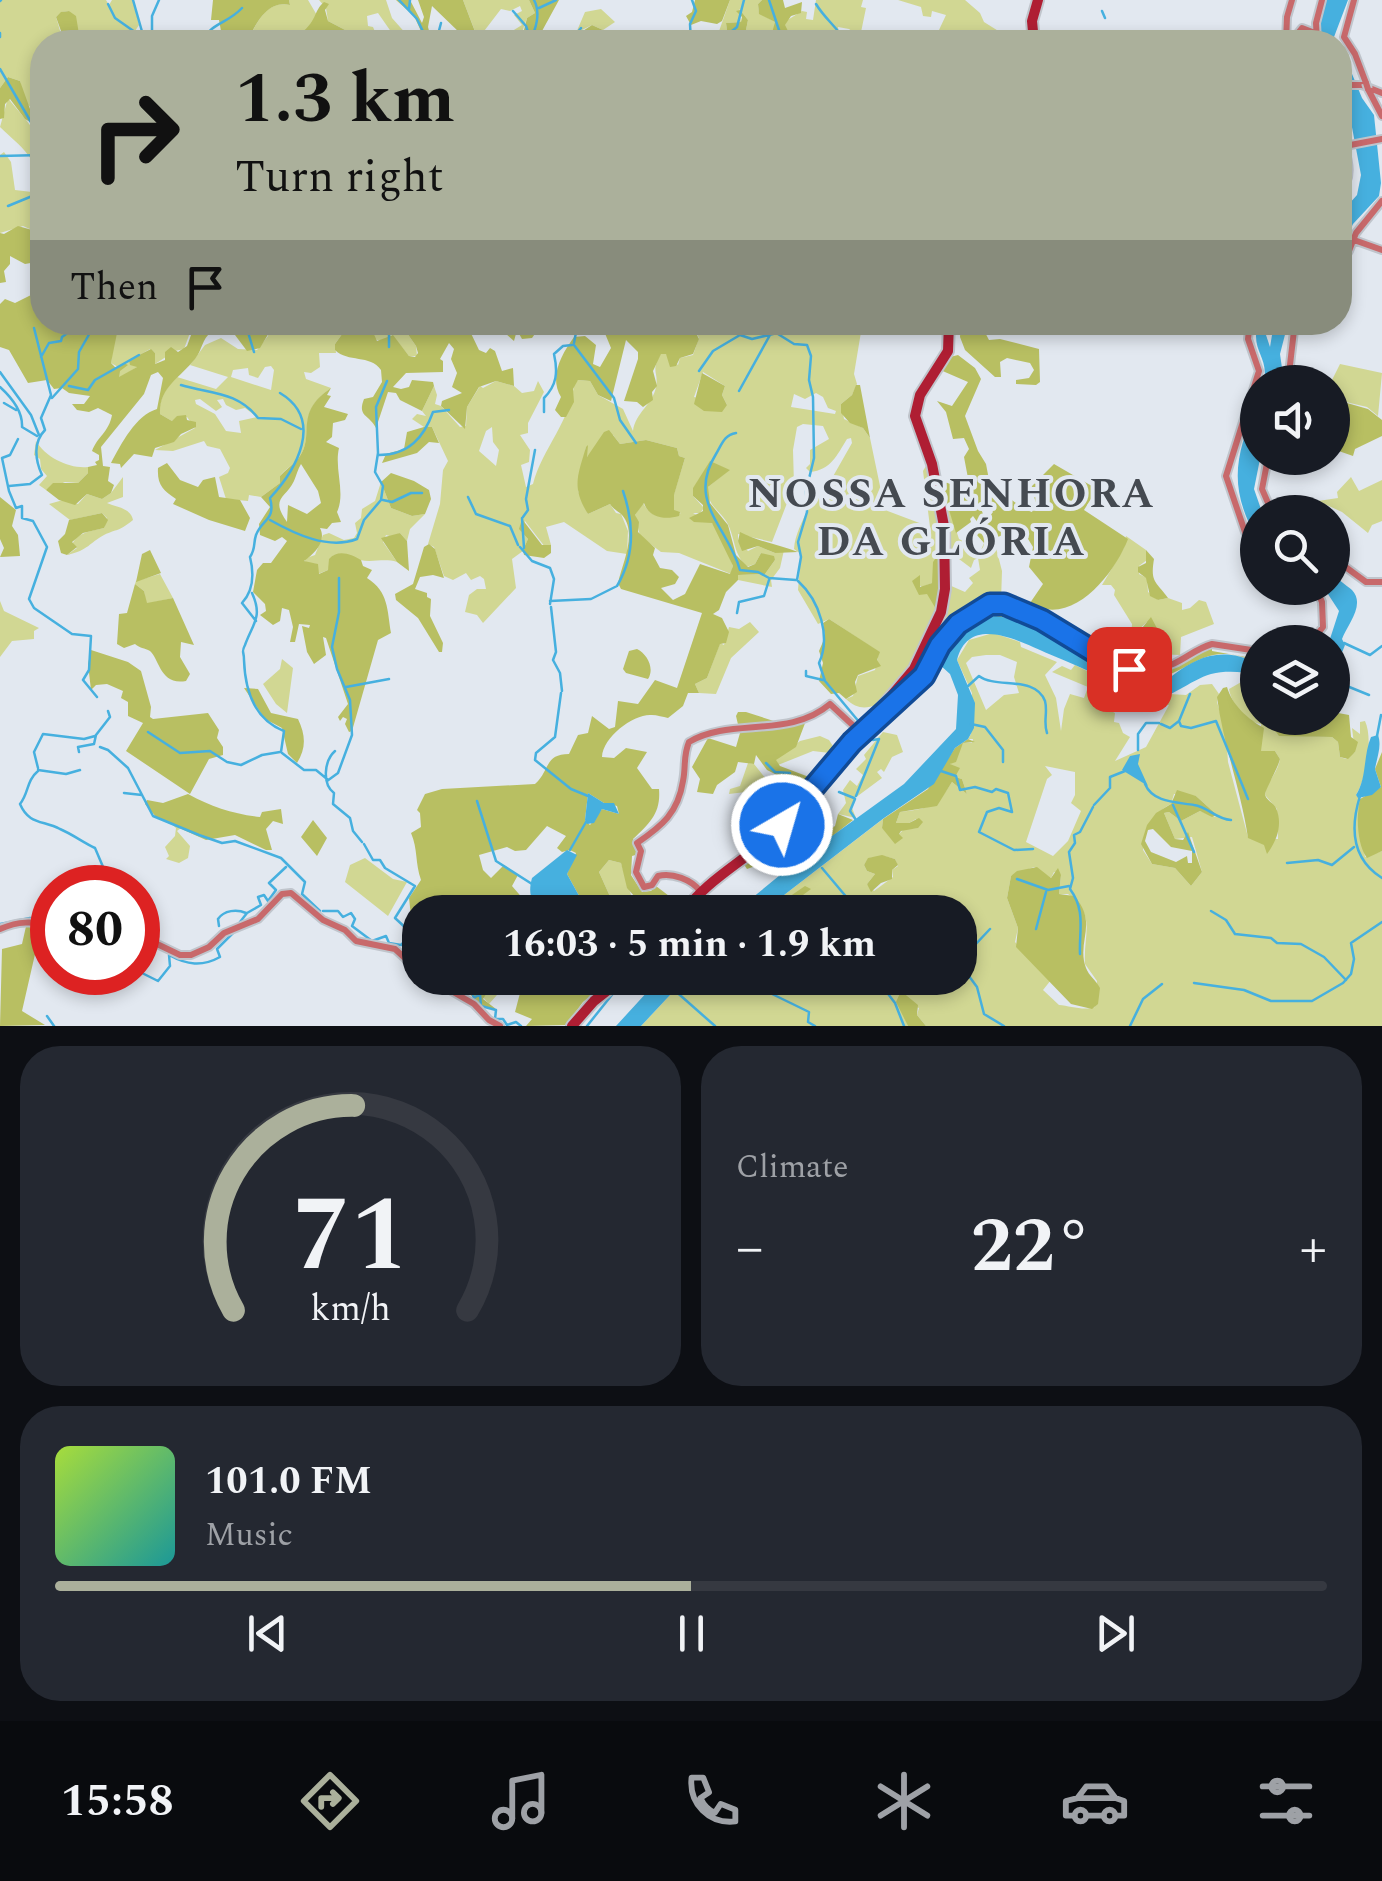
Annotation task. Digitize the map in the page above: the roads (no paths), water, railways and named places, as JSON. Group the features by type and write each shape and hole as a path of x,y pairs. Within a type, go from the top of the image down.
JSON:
{"highway":[{"path":"1034,30 1038,0"},
{"path":"698,895 776,832 917,664 938,622 944,598 943,517 932,464 915,416 920,395 944,356 948,335"},
{"path":"572,1026 602,995"}],"street":[{"path":"1288,30 1286,17 1292,0"},
{"path":"1317,30 1322,0"},
{"path":"1346,30 1354,0"},
{"path":"1352,49 1365,86 1382,116"},
{"path":"1352,85 1382,93"},
{"path":"1352,143 1380,139"},
{"path":"1352,236 1382,201"},
{"path":"1352,241 1382,250"},
{"path":"1248,335 1258,365"},
{"path":"1290,365 1294,335"},
{"path":"1240,443 1226,476 1240,518"},
{"path":"1350,570 1366,582 1382,582"},
{"path":"700,892 690,881 664,874 650,886 640,884 636,864 642,851 637,843 661,827 678,800 684,778 684,752 693,740 718,731 780,724 818,714 830,704 864,726 924,676 940,645 958,624 990,604 1004,604 1042,620 1126,669 1186,660 1209,644 1240,649"},
{"path":"160,945 180,955 209,948 224,933 258,919 286,892 296,895 323,920 356,940 396,949 402,955"},
{"path":"0,929 30,922"},
{"path":"458,995 500,1026"}],"water":[{"path":"1325,0 1348,0 1337,30 1318,30"},
{"path":"1352,74 1374,115 1381,183 1379,196 1352,226 1352,201 1361,175 1352,127"},
{"path":"1256,335 1266,335 1270,347 1272,335 1285,335 1282,365 1264,365"},
{"path":"1240,455 1240,475 1257,475 1256,495 1240,497 1238,471"},
{"path":"1350,588 1357,602 1349,625 1334,625 1339,611 1335,605 1350,605"},
{"path":"995,616 1025,623 1102,663 1138,690 1158,686 1183,668 1215,655 1240,657 1240,673 1211,674 1162,698 1141,701 1092,673 1011,638 984,634 972,638 957,660 975,703 974,728 968,739 955,748 934,784 784,895 756,895 904,784 956,729 958,695 950,674 940,665 952,639 977,621"},
{"path":"1378,735 1375,769 1381,787 1372,795 1358,798 1371,737"},
{"path":"1140,754 1138,764 1148,786 1122,770 1130,756"},
{"path":"588,793 604,803 614,803 619,814 602,809 594,823 587,824"},
{"path":"567,850 577,855 567,874 579,895 531,895 532,878"},
{"path":"644,995 670,995 641,1026 616,1026"}],"waterway":[{"path":"133,0 142,30"},
{"path":"152,30 152,16 159,0"},
{"path":"399,0 422,30"},
{"path":"409,9 410,0"},
{"path":"534,0 535,30"},
{"path":"539,8 556,0"},
{"path":"690,30 696,11 692,0"},
{"path":"733,30 744,0"},
{"path":"769,0 779,30"},
{"path":"108,4 115,18 132,30"},
{"path":"816,4 837,30"},
{"path":"210,30 242,8"},
{"path":"513,11 527,30"},
{"path":"1102,11 1105,18"},
{"path":"439,30 441,23"},
{"path":"0,69 30,120"},
{"path":"0,156 30,155"},
{"path":"8,206 30,197"},
{"path":"9,486 30,484 42,475 37,446 45,430 41,418 51,395 36,335"},
{"path":"41,357 49,343 61,341 65,335"},
{"path":"52,398 78,369 79,352 89,335"},
{"path":"249,335 254,352"},
{"path":"389,335 389,347"},
{"path":"574,343 576,335"},
{"path":"699,371 713,351 740,335"},
{"path":"740,335 752,339 769,335"},
{"path":"739,391 770,335"},
{"path":"780,335 794,344 807,345 811,356 814,458 806,491 807,512 798,542 801,557 797,580"},
{"path":"544,412 544,398 555,378 554,354 563,346 572,345"},
{"path":"574,345 614,398 620,420 636,443"},
{"path":"69,386 88,390 95,380 139,355"},
{"path":"0,372 31,415 39,435"},
{"path":"270,520 323,542 357,539 364,520 381,500 383,486 375,472 376,407 387,381"},
{"path":"181,385 232,398 258,418 281,419 301,429"},
{"path":"0,387 18,410 22,427 37,436"},
{"path":"256,621 242,603 252,581 250,557 256,535 270,515 270,498 289,474 302,445 301,417 294,404 280,393"},
{"path":"4,403 16,410"},
{"path":"379,455 407,448 420,437 433,412 449,410"},
{"path":"736,433 724,440 708,471 705,486 712,514 740,570 796,580"},
{"path":"18,439 10,455 2,458 9,491 16,508 22,506 22,518 33,521 47,547 29,599 34,608 72,634 91,636 89,670 83,680 97,697"},
{"path":"523,517 528,510 526,499 535,450"},
{"path":"550,601 591,599 617,586 627,563 631,539 623,491"},
{"path":"383,500 392,502 411,493 422,493"},
{"path":"468,497 476,514 510,526 518,545"},
{"path":"522,518 524,548"},
{"path":"520,547 532,561 550,568 554,579 550,604"},
{"path":"327,781 338,773 352,735 350,700 332,647 339,612 339,578"},
{"path":"737,613 739,602 764,596 769,580"},
{"path":"798,581 821,620 824,642 819,663 825,681 860,723"},
{"path":"252,593 257,614 243,651 246,682 258,711 284,731 281,752"},
{"path":"551,607 556,652 553,660 560,673 562,691"},
{"path":"1350,646 1370,655 1382,646"},
{"path":"806,671 806,676 823,680"},
{"path":"968,686 979,676 1033,688 1045,701 1047,733"},
{"path":"346,687 389,679"},
{"path":"1350,687 1369,695"},
{"path":"561,693 555,737 536,753 535,760 571,789 588,796"},
{"path":"1161,724 1170,728 1179,721 1190,694"},
{"path":"79,752 78,747 94,744 110,717 108,711"},
{"path":"1377,736 1381,715"},
{"path":"1179,721 1181,726 1191,728 1216,721 1248,799"},
{"path":"1138,750 1138,734 1146,723 1159,723"},
{"path":"971,724 985,727 1003,750 1003,762"},
{"path":"856,796 879,739 873,740 865,730"},
{"path":"148,732 180,753 210,751 227,762 241,765 280,752"},
{"path":"38,768 34,752 43,734 84,739 95,736"},
{"path":"100,747 128,768 153,816 222,843 235,841 281,858 305,882 302,894 320,911"},
{"path":"335,751 326,772 334,793 333,804 350,818 353,831 362,842"},
{"path":"282,753 304,770 316,770 327,779"},
{"path":"766,763 775,772 790,773"},
{"path":"38,770 66,774 80,770"},
{"path":"938,770 956,776 960,790 975,787 1008,793 1012,812 999,808 987,812 979,832 1014,850 1033,849"},
{"path":"38,771 20,804 24,811 32,819 95,848 102,865"},
{"path":"1094,805 1110,788 1110,777 1125,771"},
{"path":"1145,784 1160,798 1199,806 1231,820"},
{"path":"839,792 854,798"},
{"path":"124,793 142,795"},
{"path":"1360,796 1356,842 1364,862 1382,878"},
{"path":"855,799 850,811 856,820"},
{"path":"477,801 496,861 532,884"},
{"path":"1173,805 1194,852"},
{"path":"1080,954 1080,913 1070,889 1073,878 1069,852 1075,843 1074,835 1080,832 1093,807"},
{"path":"570,850 586,822"},
{"path":"364,844 373,860 380,860 385,868 415,886 409,895"},
{"path":"1287,863 1318,860 1332,865 1354,847"},
{"path":"240,922 261,905 258,897 264,895 268,901 276,890 269,883 286,867"},
{"path":"822,868 845,895"},
{"path":"1017,879 1048,890 1069,886"},
{"path":"1036,929 1046,892"},
{"path":"402,907 395,918 402,924"},
{"path":"323,911 338,911 343,917 351,913 355,919 352,926 372,941 386,936 389,943 402,944"},
{"path":"1211,911 1226,920 1235,934 1301,944 1324,957 1346,980"},
{"path":"219,926 218,919 224,914 246,913"},
{"path":"0,924 30,918"},
{"path":"1194,983 1244,990 1271,1001 1312,1001 1351,974 1351,943 1382,922"},
{"path":"977,943 990,929"},
{"path":"160,978 170,966 169,955 194,964 213,960 220,957 217,949 234,932"},
{"path":"1130,1026 1143,999 1162,984"},
{"path":"977,987 984,1014 1004,1026"},
{"path":"473,995 478,995"},
{"path":"480,995 481,1006 496,1010 495,1019 521,1026"},
{"path":"587,1026 612,995"},
{"path":"680,995 715,1026"},
{"path":"774,995 809,1012 808,1022 815,1026"},
{"path":"889,995 904,1026"},
{"path":"47,1016 54,1026"}],"district":[{"name":"NOSSA SENHORA DA GLÓRIA","path":"952,516"}]}
